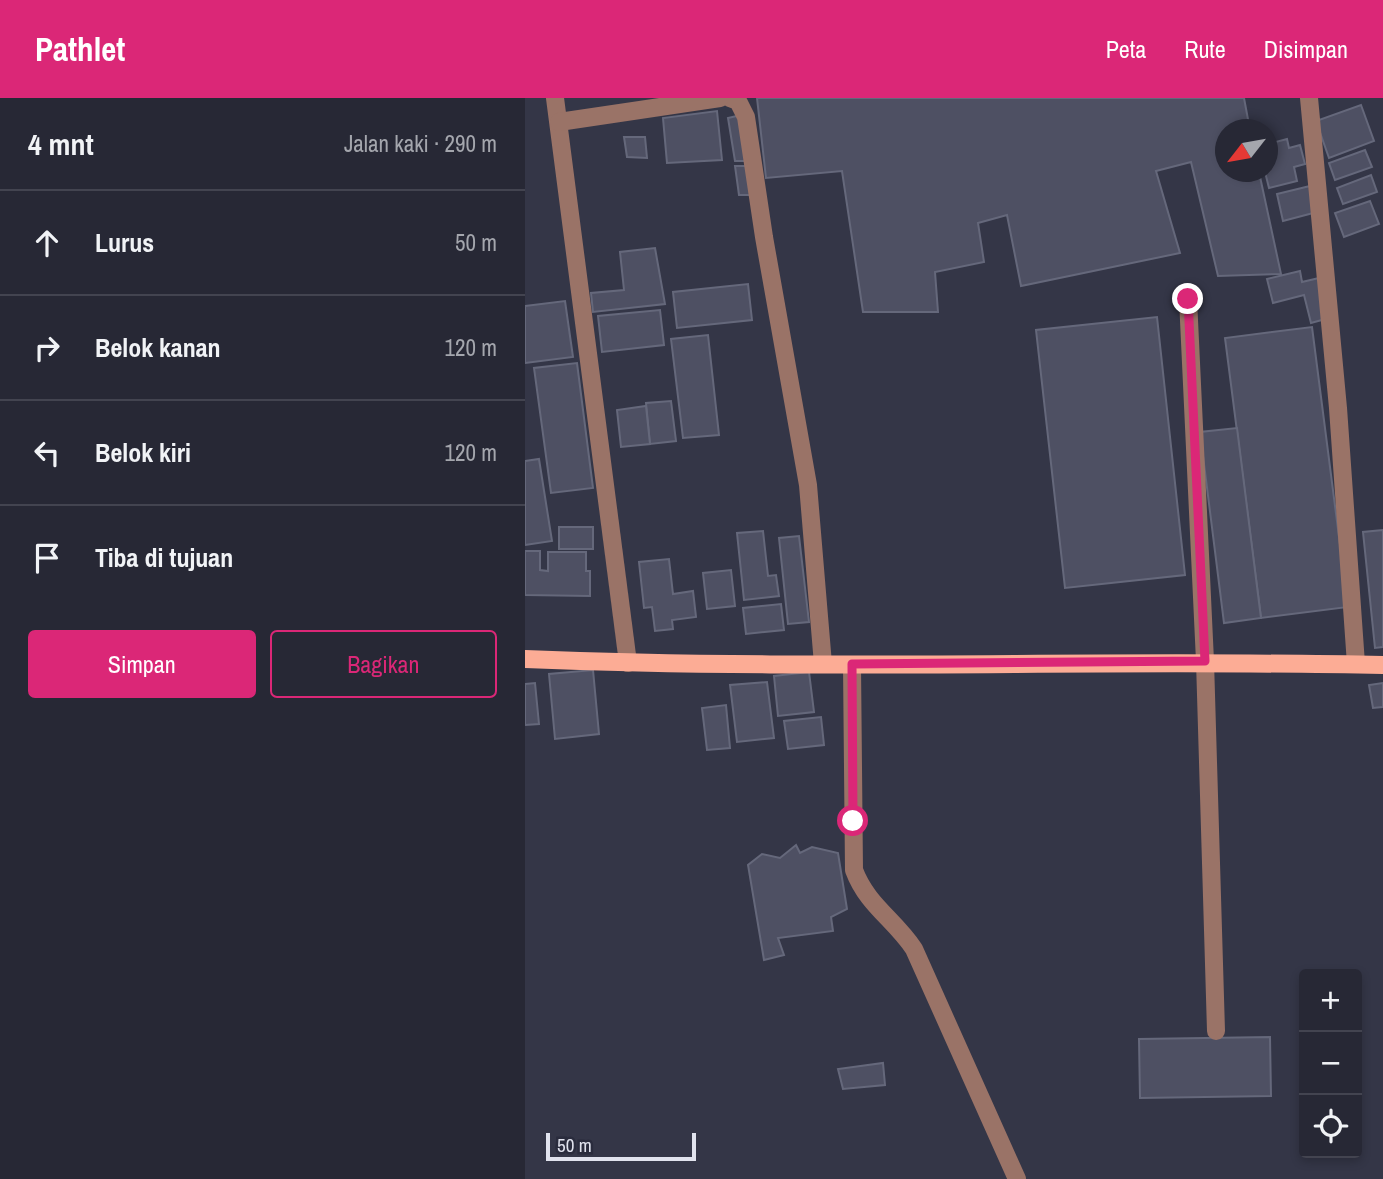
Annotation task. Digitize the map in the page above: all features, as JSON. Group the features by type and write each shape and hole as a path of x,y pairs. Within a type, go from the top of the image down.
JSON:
{"main road":[{"path":"525,659 628,663 1205,661 1383,665"}],"street":[{"path":"555,98 628,663"},
{"path":"559,122 720,98"},
{"path":"730,98 738,101 746,117 764,237 808,485 823,664"},
{"path":"1309,98 1336,395 1356,664"},
{"path":"1188,299 1205,661 1216,1031"},
{"path":"852,664 854,870 865,896 901,929 914,949 1017,1179"}],"building":[{"path":"757,98 1244,98 1248,119 1215,119 1215,182 1261,182 1281,274 1218,276 1191,162 1156,171 1180,253 1021,286 1007,215 978,223 984,262 935,272 938,312 863,312 842,171 766,178"},
{"path":"1361,105 1374,141 1329,158 1316,121"},
{"path":"717,111 722,160 667,163 663,118"},
{"path":"741,115 747,161 735,161 728,118"},
{"path":"624,137 645,137 647,158 627,157"},
{"path":"1287,139 1289,148 1300,145 1305,164 1294,167 1297,181 1269,188 1268,182 1278,182 1278,141"},
{"path":"1365,150 1372,167 1335,180 1329,163"},
{"path":"735,166 748,166 750,195 739,195"},
{"path":"1371,175 1377,192 1343,204 1337,188"},
{"path":"1310,186 1317,212 1283,221 1277,194"},
{"path":"1370,201 1379,224 1344,237 1335,213"},
{"path":"655,248 665,304 593,312 591,293 624,290 620,252"},
{"path":"1300,271 1302,282 1319,278 1329,318 1311,323 1304,295 1273,303 1267,279"},
{"path":"748,284 752,320 677,328 673,292"},
{"path":"565,301 573,357 525,363 525,306"},
{"path":"660,310 664,345 602,352 598,316"},
{"path":"1157,317 1185,575 1065,588 1036,330"},
{"path":"1312,327 1348,607 1261,618 1225,338"},
{"path":"708,335 719,435 683,438 671,339"},
{"path":"577,363 593,488 551,493 534,368"},
{"path":"671,401 676,441 650,444 646,403"},
{"path":"646,406 650,444 621,447 617,410"},
{"path":"1237,428 1261,618 1224,623 1200,432"},
{"path":"539,459 552,541 525,545 525,461"},
{"path":"559,527 593,527 593,549 559,549"},
{"path":"1383,530 1383,647 1375,648 1363,532"},
{"path":"763,531 768,576 776,575 779,596 744,600 737,533"},
{"path":"799,536 809,622 788,624 779,538"},
{"path":"525,551 540,551 540,570 548,571 548,552 586,552 586,571 590,571 590,596 525,595"},
{"path":"669,559 673,594 693,591 696,617 672,620 673,629 655,631 652,607 644,608 639,562"},
{"path":"731,570 735,606 707,609 703,573"},
{"path":"781,604 784,630 746,634 743,608"},
{"path":"593,670 599,734 555,739 549,674"},
{"path":"809,672 814,712 778,716 774,676"},
{"path":"767,682 774,738 737,742 730,685"},
{"path":"535,683 539,724 525,725 525,684"},
{"path":"1383,683 1383,707 1373,708 1369,685"},
{"path":"726,705 730,748 707,750 702,708"},
{"path":"821,717 824,745 788,749 784,721"},
{"path":"796,845 800,853 812,847 838,853 847,909 831,917 833,931 778,938 784,955 764,960 748,865 762,854 780,858"},
{"path":"1270,1037 1271,1096 1140,1098 1139,1039"},
{"path":"883,1063 885,1085 843,1089 838,1069"}],"route":[{"path":"853,821 852,664 1205,661 1188,299"}]}
